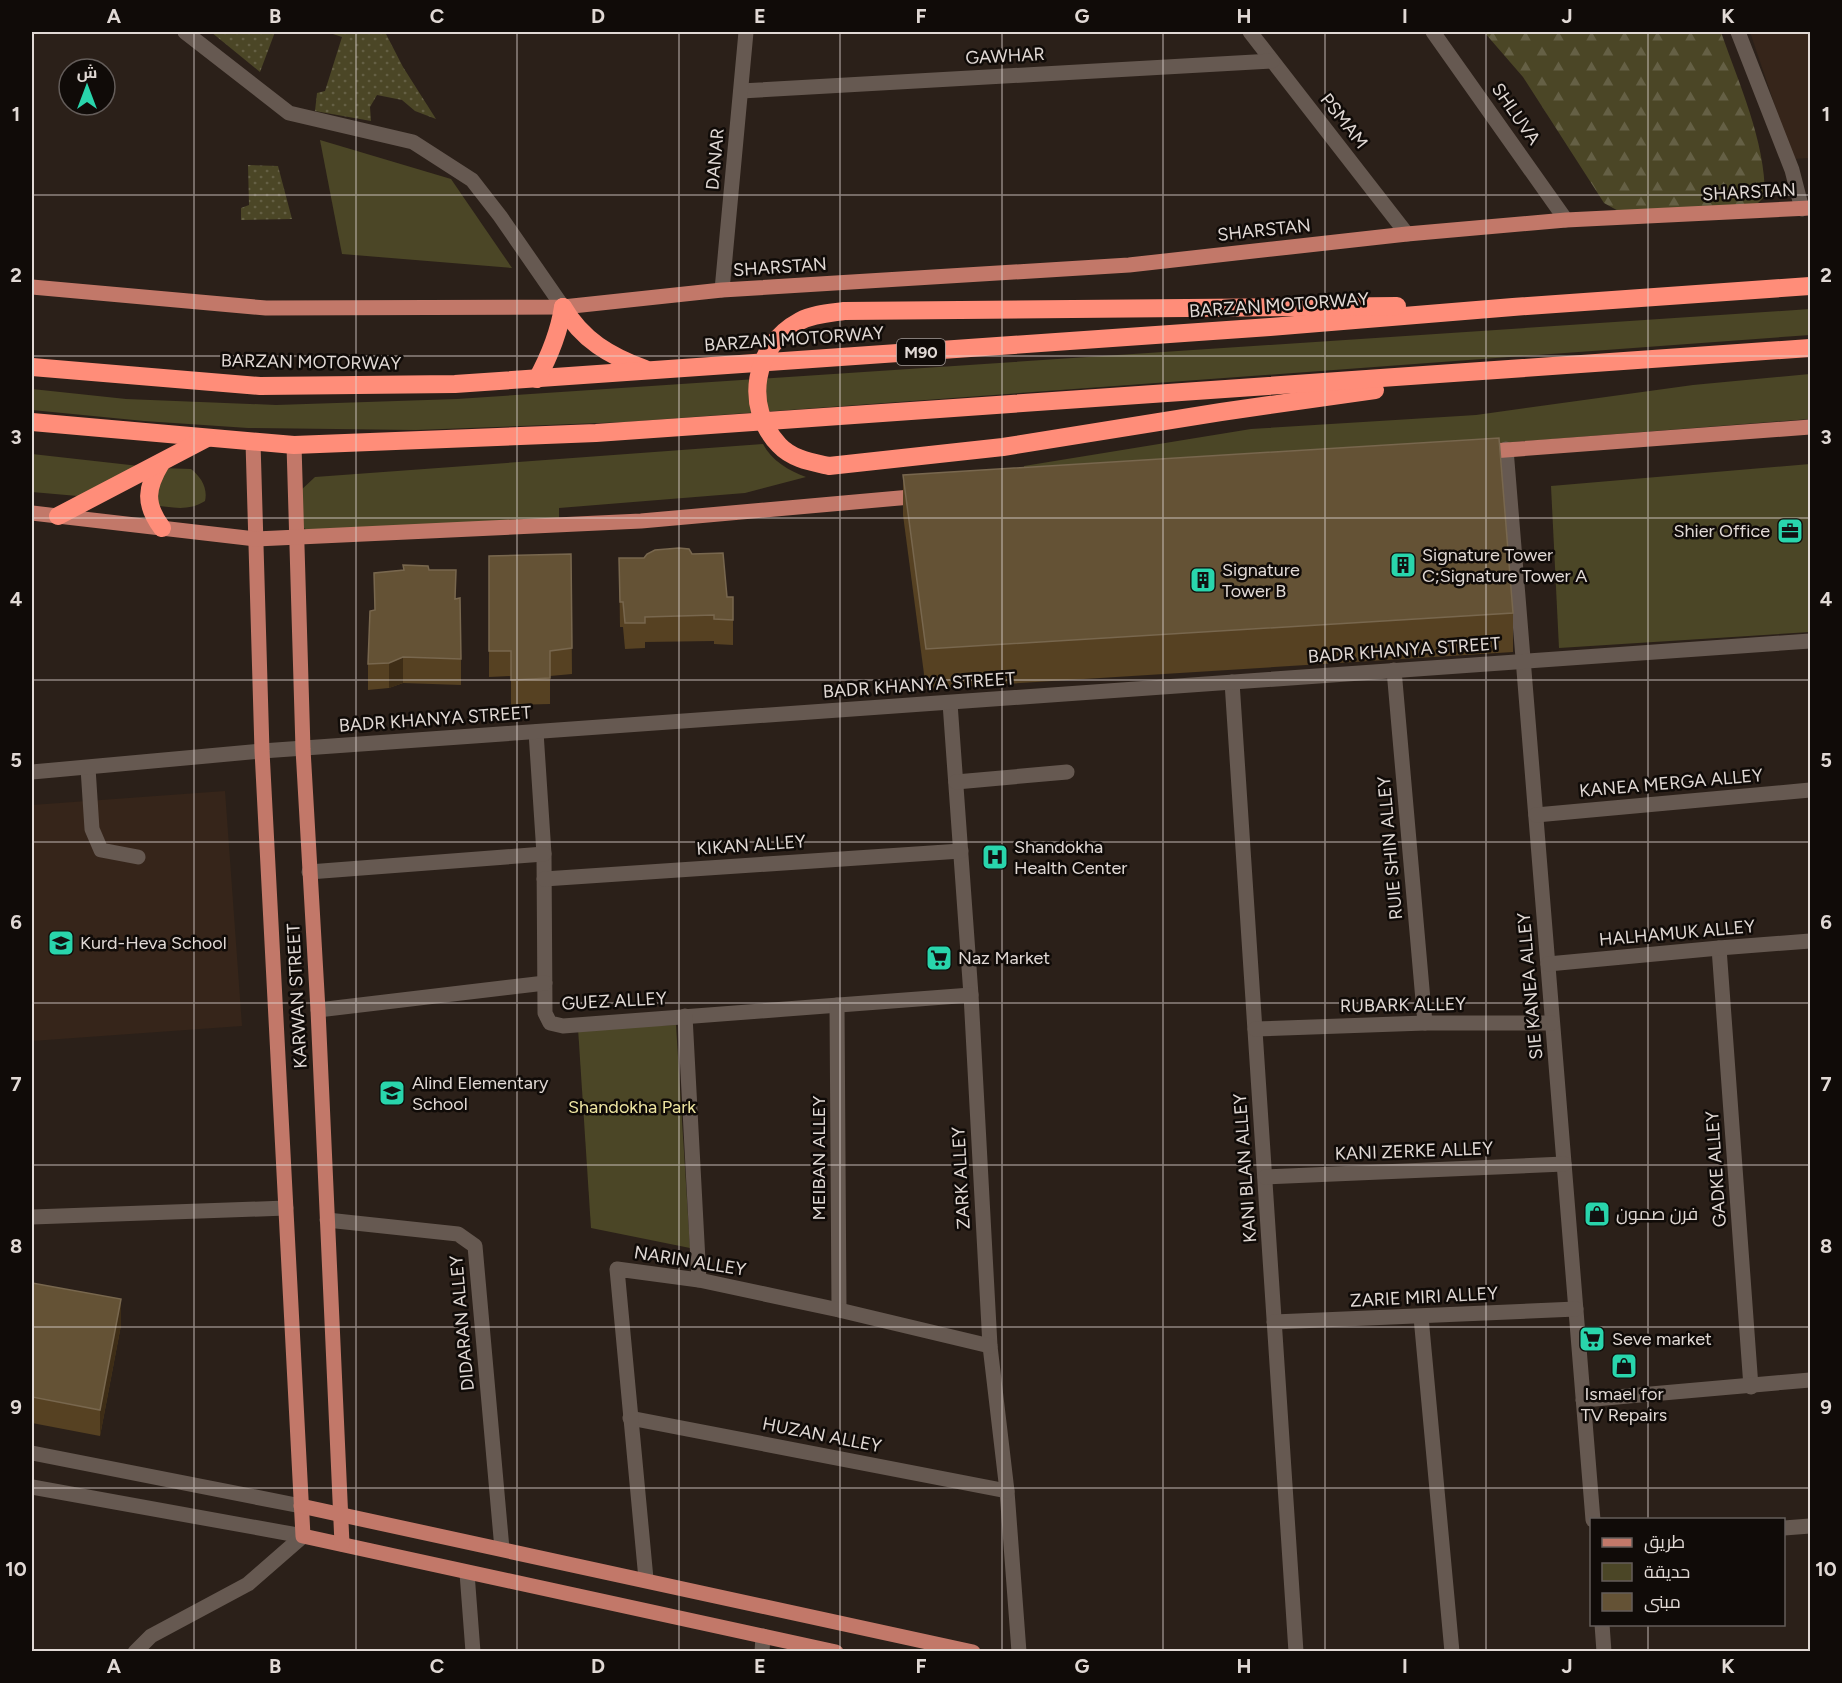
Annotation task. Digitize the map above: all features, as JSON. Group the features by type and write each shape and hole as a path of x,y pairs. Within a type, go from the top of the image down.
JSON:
{"highway":[{"name":"BARZAN MOTORWAY","path":"32,367 260,386 455,384 1279,327 1513,307 1810,286"},
{"path":"1513,307 1220,306 844,311 822,314 801,321 781,334 765,354 757,377 756,403 764,426 780,447 804,461 829,466 1003,447 1221,412 1520,369"},
{"path":"563,307 586,338 618,357 649,371"},
{"path":"537,379 554,346 563,307"},
{"path":"32,422 294,445 596,433 1810,348"},
{"path":"58,516 207,438"},
{"path":"161,463 153,476 149,504 162,528"}],"main road":[{"name":"SHARSTAN","path":"32,287 266,309 563,307 722,290 1129,265 1407,234 1566,220 1806,208"},
{"path":"1458,453 1810,427"},
{"name":"KARWAN STREET","path":"253,442 262,751 303,1536"},
{"name":"KARWAN STREET","path":"294,445 303,749 318,1010 342,1544"},
{"path":"32,513 256,539 641,521 936,495"},
{"path":"301,1506 646,1579 973,1652"},
{"path":"303,1536 836,1652"}],"street":[{"path":"185,32 289,112 413,142 472,180 563,307"},
{"name":"DANAR","path":"722,290 746,32"},
{"name":"PSMAM","path":"1250,32 1407,234"},
{"name":"SHLUVA","path":"1433,32 1566,220"},
{"path":"1738,32 1806,208"},
{"name":"GAWHAR","path":"741,91 1272,61"},
{"name":"SIE KANEA ALLEY","path":"1506,449 1593,1518"},
{"name":"BADR KHANYA STREET","path":"32,772 262,751 1810,641"},
{"name":"RUIE SHIN ALLEY","path":"1394,670 1425,1023"},
{"name":"KANI BLAN ALLEY","path":"1232,682 1296,1652"},
{"name":"ZARK ALLEY","path":"950,703 971,995 990,1346 1007,1491 1019,1652"},
{"name":"GUEZ ALLEY","path":"536,732 544,854 545,1012 550,1023 563,1026 971,995"},
{"path":"88,768 92,829 101,850 138,857"},
{"path":"956,782 1067,772"},
{"name":"KANEA MERGA ALLEY","path":"1536,815 1810,790"},
{"name":"KIKAN ALLEY","path":"544,879 960,851"},
{"path":"309,872 544,854"},
{"name":"HALHAMUK ALLEY","path":"1548,964 1810,941"},
{"name":"GADKE ALLEY","path":"1719,948 1751,1387"},
{"path":"318,1010 545,983"},
{"name":"MEIBAN ALLEY","path":"837,1005 839,1310"},
{"path":"685,1016 699,1280"},
{"name":"RUBARK ALLEY","path":"1255,1029 1425,1023 1552,1023"},
{"name":"KANI ZERKE ALLEY","path":"1265,1177 1564,1164"},
{"path":"32,1217 286,1208"},
{"name":"DIDARAN ALLEY","path":"327,1220 458,1234 475,1246 502,1549"},
{"name":"NARIN ALLEY","path":"646,1579 617,1269 699,1280 990,1346"},
{"name":"ZARIE MIRI ALLEY","path":"1274,1322 1576,1309"},
{"path":"1421,1317 1452,1652"},
{"path":"1583,1400 1810,1380"},
{"name":"HUZAN ALLEY","path":"630,1418 1007,1491"},
{"path":"32,1453 301,1506"},
{"path":"32,1487 303,1536"},
{"path":"1785,1528 1810,1526"},
{"path":"135,1652 151,1636 248,1584 303,1536"},
{"path":"467,1573 473,1652"},
{"path":"1602,1626 1604,1652"},
{"path":"762,1652 763,1636"}],"shaded area":[{"path":"1750,32 1810,32 1810,158 1793,159"},
{"path":"225,791 242,1026 32,1041 32,805"}],"green space":[{"path":"211,32 275,32 260,72"},
{"path":"327,32 385,32 403,67 436,119 415,111 402,100 377,95 370,107 371,121 315,111 317,93 325,91 342,37"},
{"path":"1484,32 1721,32 1756,133 1764,175 1765,196 1753,208 1622,213 1604,203 1523,77"},
{"path":"320,140 451,179 512,268 342,254"},
{"path":"248,165 278,166 292,219 241,220 241,208 249,205"},
{"path":"1810,309 1810,335 626,422 416,430 248,428 32,410 32,389 126,399 276,405 457,399"},
{"path":"1810,374 1810,419 1022,480 1024,466 1251,429 1476,415 1693,385"},
{"path":"763,444 781,464 806,477 745,493 559,508 559,519 309,531 302,527 299,492 315,477"},
{"path":"32,454 148,467 89,497 32,492"},
{"path":"1810,464 1810,632 1559,648 1551,486"},
{"path":"160,468 191,469 203,483 205,501 186,508 152,505"},
{"name":"Shandokha Park","path":"676,1025 690,1248 591,1228 578,1028"}],"building":[{"path":"1499,438 1513,613 926,649 903,475"},
{"path":"689,549 692,554 723,553 727,597 733,597 733,620 714,619 714,615 645,617 645,623 625,623 623,602 620,602 619,558 644,558 655,550"},
{"path":"571,554 572,648 550,651 550,678 511,680 511,651 489,651 489,556"},
{"path":"403,565 428,566 429,570 456,570 455,599 460,598 461,659 403,657 389,663 368,664 370,611 375,610 374,573 404,570"},
{"path":"32,1283 121,1299 100,1410 32,1397"}],"place":[{"name":"Shier Office","path":"1790,531"},
{"name":"Signature Tower C;Signature Tower A","path":"1403,565"},
{"name":"Signature Tower B","path":"1203,580"},
{"name":"Shandokha Health Center","path":"995,857"},
{"name":"Kurd-Heva School","path":"61,943"},
{"name":"Naz Market","path":"939,958"},
{"name":"Alind Elementary School","path":"392,1093"},
{"name":"فرن صمون","path":"1597,1214"},
{"name":"Seve market","path":"1592,1339"},
{"name":"Ismael for TV Repairs","path":"1624,1366"}]}
